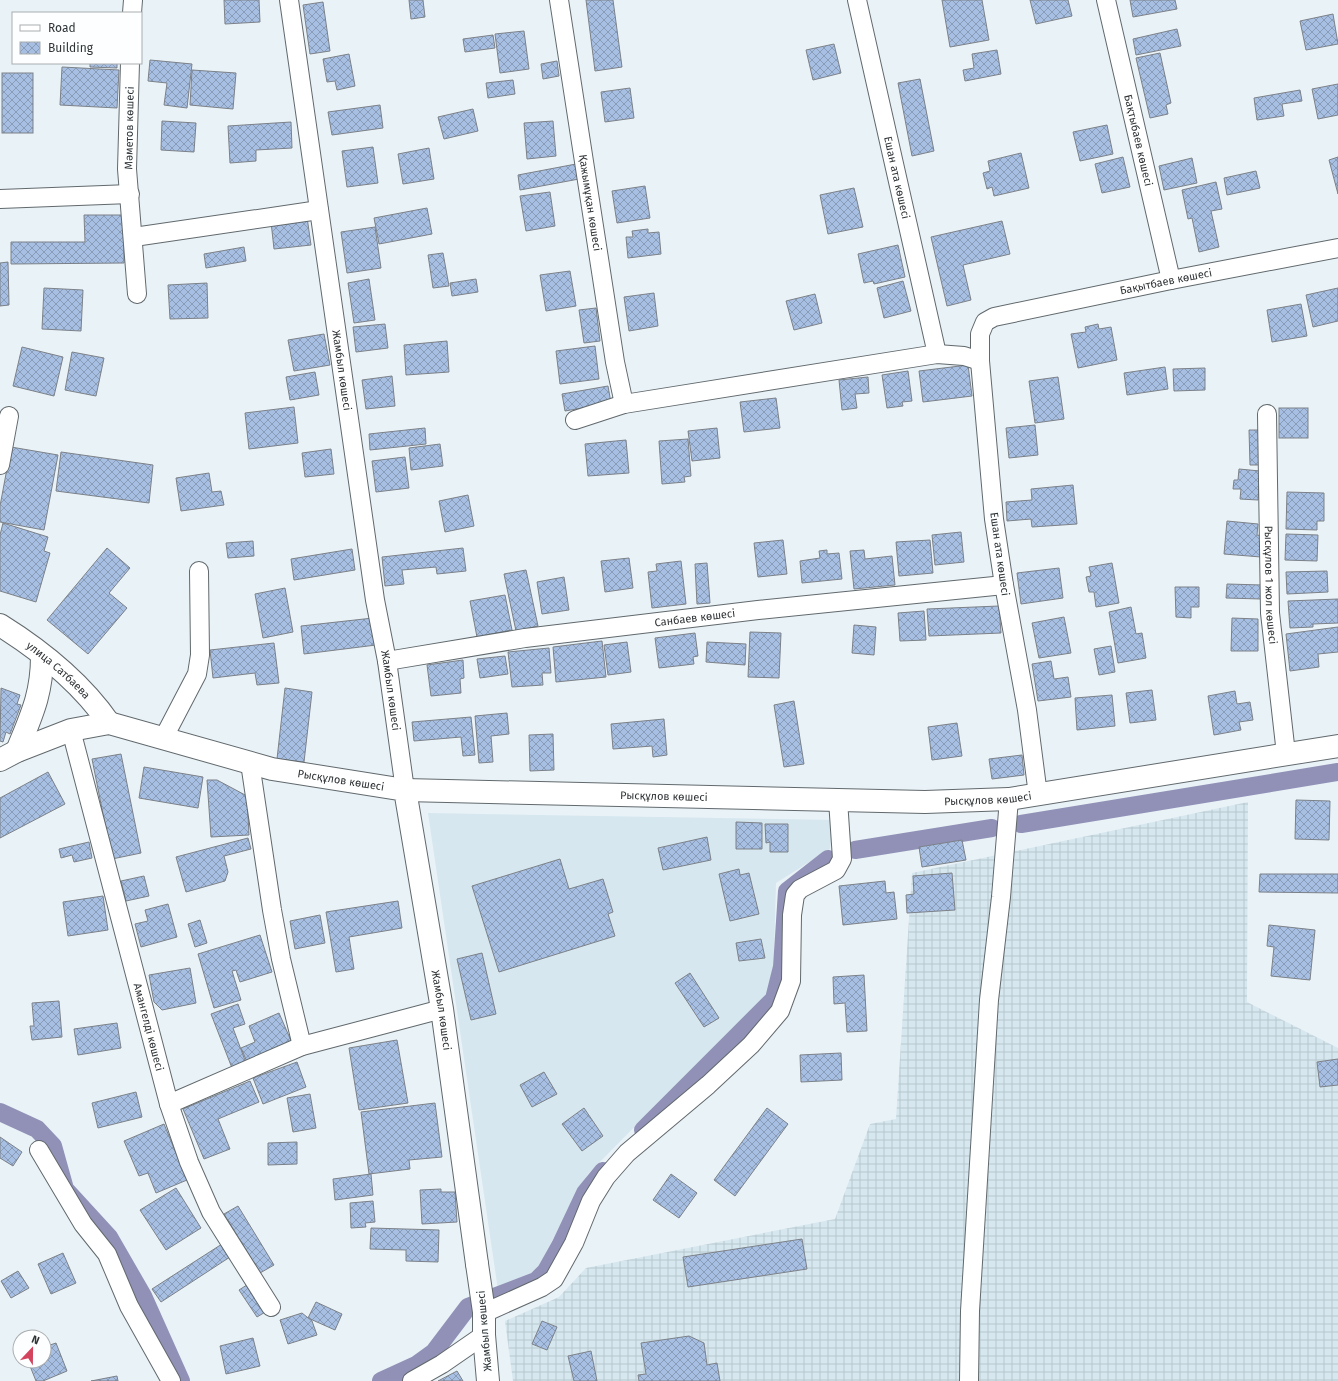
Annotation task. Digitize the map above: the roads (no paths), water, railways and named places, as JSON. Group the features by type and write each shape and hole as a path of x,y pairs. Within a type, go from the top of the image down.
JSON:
{"street":[{"path":"132,12 133,0"},
{"name":"Жамбыл көшесі","path":"289,0 375,600 387,661 405,790 442,1009 484,1312 484,1335 488,1381"},
{"name":"Қажымұқан көшесі","path":"559,0 615,362 624,404"},
{"name":"Ешан ата көшесі","path":"857,0 937,354"},
{"name":"Бақтыбаев көшесі","path":"1106,0 1171,280"},
{"name":"Мәметов көшесі","path":"130,64 127,169 134,237 137,294"},
{"path":"0,199 130,194"},
{"path":"134,237 319,210"},
{"name":"Бақытбаев көшесі","path":"994,316 1338,248"},
{"name":"Ешан ата көшесі","path":"994,316 985,322 980,334 980,361 994,519 1004,585 1027,710 1038,795"},
{"path":"575,420 624,404 937,354 964,356 980,361"},
{"name":"Рысқұлов 1 жол көшесі","path":"1267,414 1270,613 1286,754"},
{"path":"0,465 9,416"},
{"path":"163,739 197,674 200,655 199,571"},
{"name":"Санбаев көшесі","path":"387,661 525,638 758,610 1004,585"},
{"name":"улица Сатбаева","path":"0,625 17,635 80,686 97,706 108,723"},
{"path":"9,756 38,700 41,684 42,656"},
{"name":"Рысқұлов көшесі","path":"9,756 71,730 108,723 272,769 405,790 925,802 1009,799 1338,746"},
{"name":"Амангелді көшесі","path":"71,730 169,1104 189,1162 211,1212 271,1307"},
{"path":"250,763 272,910 281,959 302,1046"},
{"path":"969,1381 970,1310 989,1000 1001,897 1009,799"},
{"path":"484,1312 542,1287 554,1279 574,1243 591,1201 606,1177 627,1152 708,1085 751,1045 780,1011 791,981 792,915 795,895 800,889 836,870 842,859 838,800"},
{"path":"169,1104 302,1046 442,1009"},
{"path":"39,1150 83,1224 107,1254 129,1306 171,1381"},
{"path":"412,1381 442,1364 484,1335"}],"waterway":[{"path":"1021,824 1338,772"},
{"path":"855,850 992,828"},
{"path":"643,1130 774,999 782,967 787,891 828,859"},
{"path":"0,1112 37,1129 53,1146 65,1189 109,1237 143,1296 181,1381"},
{"path":"381,1381 416,1365 434,1352 468,1307 536,1281 546,1271 560,1246 585,1193 603,1171"}]}
